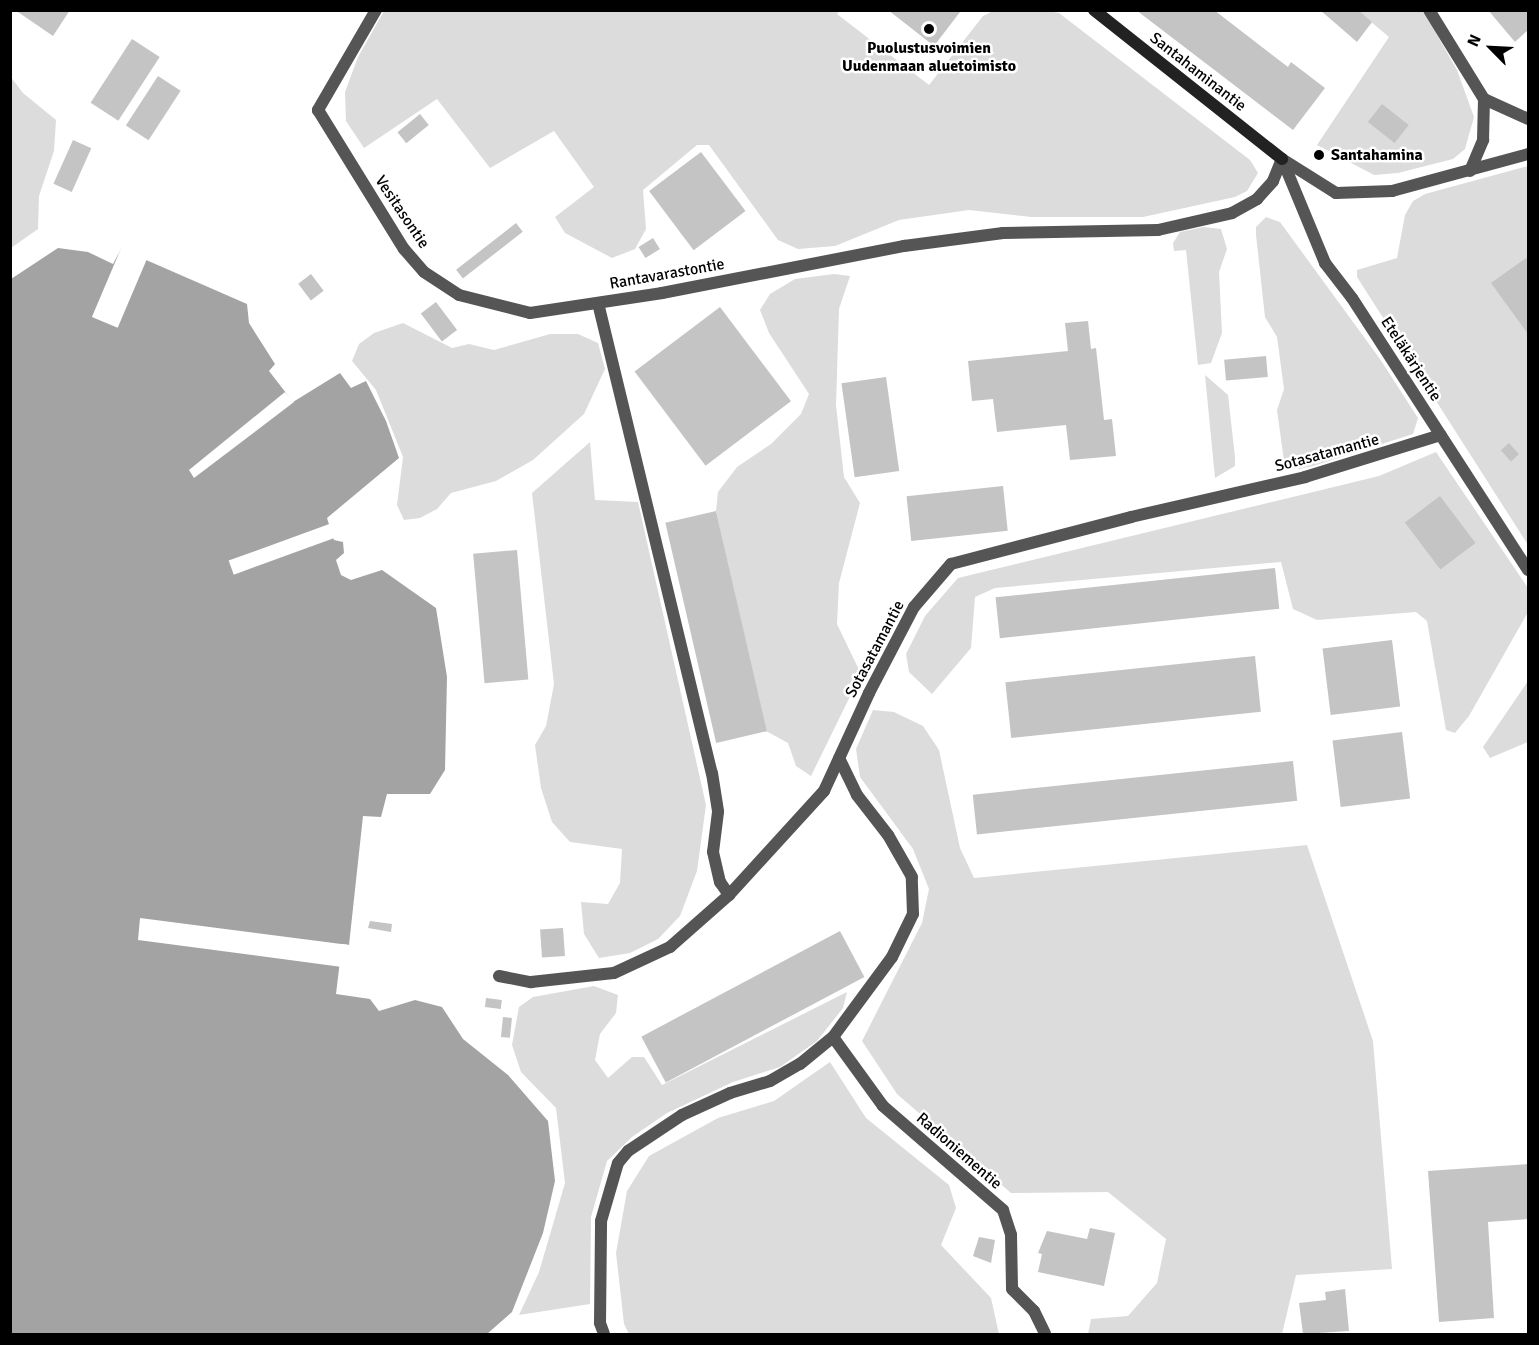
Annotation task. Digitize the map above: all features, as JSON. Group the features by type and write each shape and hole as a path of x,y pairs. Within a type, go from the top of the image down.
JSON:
{"main road":[{"name":"Santahaminantie","path":"1094,10 1282,159"}],"street":[{"name":"Vesitasontie","path":"376,10 318,110 404,249 424,272 459,294 487,305 530,313 598,303"},
{"path":"1429,10 1484,99 1484,140 1470,171"},
{"path":"1484,99 1528,119"},
{"path":"1282,159 1336,193 1392,191 1528,154"},
{"name":"Rantavarastontie","path":"729,895 720,882 713,852 718,812 712,773 598,303 904,246 1003,233 1158,231 1232,213 1257,199 1273,181 1282,159"},
{"name":"Eteläkärjentie","path":"1282,159 1325,263 1441,435 1528,570"},
{"name":"Sotasatamantie","path":"499,976 531,982 614,973 670,947 729,895 824,791 914,607 951,564 1142,514 1305,477 1441,435"},
{"path":"604,1335 600,1323 601,1221 609,1182 618,1163 628,1151 682,1115 730,1093 770,1081 800,1064 833,1037 892,957 913,914 912,878 888,835 857,795 839,758"},
{"name":"Radioniementie","path":"833,1037 883,1106 1003,1210 1011,1235 1012,1289 1034,1311 1045,1335"}],"shaded area":[{"path":"384,11 839,11 837,14 929,85 983,16 993,11 1059,13 1250,160 1258,173 1247,191 1235,197 1143,217 1031,217 969,210 899,220 835,246 798,249 778,240 709,145 697,145 643,190 646,229 635,249 612,258 565,233 555,217 594,187 554,131 490,168 437,99 364,148 346,121 345,92 358,57"},
{"path":"1358,11 1422,11 1433,28 1457,70 1474,117 1465,149 1453,159 1398,173 1374,175 1317,145 1389,37"},
{"path":"10,76 23,93 56,120 54,151 39,196 38,229 11,248"},
{"path":"1528,166 1528,545 1357,277 1357,270 1397,258 1405,215 1413,201 1425,194"},
{"path":"1266,217 1280,222 1380,359 1418,418 1413,434 1299,469 1284,461 1277,410 1284,389 1277,337 1265,317 1256,235 1256,227"},
{"path":"1203,227 1221,229 1227,249 1219,272 1222,333 1211,363 1198,365 1186,250 1174,251 1173,243 1180,232"},
{"path":"58,248 88,252 113,264 121,249 247,304 249,323 275,364 269,371 293,402 340,373 351,388 366,381 386,421 399,458 327,518 334,540 343,542 344,553 336,560 341,575 351,580 382,570 436,608 447,677 445,770 430,794 387,794 381,817 363,816 349,945 342,944 336,994 370,999 379,1011 415,1000 442,1007 463,1039 508,1075 548,1121 555,1181 543,1233 512,1312 487,1334 11,1334 11,279"},
{"path":"834,274 850,276 839,309 836,405 844,477 860,503 839,583 837,624 861,674 811,776 796,766 788,743 766,731 716,511 718,492 737,467 771,444 801,414 809,394 769,333 760,310 770,294 795,279"},
{"path":"403,323 452,348 469,344 494,350 550,334 578,334 598,343 605,369 584,414 533,460 496,481 451,493 437,509 420,518 404,520 397,505 403,457 376,390 352,361 359,344 374,333"},
{"path":"1205,375 1228,395 1235,457 1235,466 1215,478"},
{"path":"590,442 595,500 638,502 706,805 697,871 680,916 658,939 630,953 599,958 584,934 581,902 608,904 620,883 622,849 570,842 552,822 541,788 535,745 546,726 554,684 532,493"},
{"path":"1436,452 1528,588 1528,612 1469,716 1455,733 1446,730 1427,621 1416,612 1317,620 1293,609 1281,562 995,588 975,597 971,648 932,694 909,672 906,654 925,616 958,578 1379,476"},
{"path":"1528,681 1528,742 1490,758 1483,747"},
{"path":"873,710 894,712 923,726 939,750 960,848 974,878 1307,845 1373,1041 1392,1269 1296,1275 1282,1334 1088,1334 1091,1319 1128,1316 1157,1283 1166,1239 1108,1192 1011,1193 897,1094 862,1041 922,923 929,889 913,849 860,777 856,749"},
{"path":"594,986 618,995 616,1013 600,1034 595,1060 608,1078 632,1057 644,1057 662,1085 847,992 843,1008 817,1041 780,1067 733,1082 667,1113 632,1137 607,1161 591,1217 590,1304 519,1315 539,1272 565,1183 556,1108 521,1072 512,1045 519,1007 533,997"},
{"path":"830,1062 866,1118 949,1185 956,1208 941,1245 991,1298 999,1334 629,1334 624,1324 616,1253 627,1191 649,1156 718,1118 774,1101"}],"pier":[{"path":"122,246 148,257 118,328 92,317"},
{"path":"285,392 294,402 194,478 189,470"},
{"path":"332,523 337,537 234,575 229,561"},
{"path":"140,918 352,945 345,947 342,967 138,940"}],"building":[{"path":"15,10 70,10 53,36"},
{"name":"Puolustusvoimien Uudenmaan aluetoimisto","path":"888,10 957,10 960,12 934,46"},
{"path":"1136,10 1214,10 1288,67 1291,62 1325,88 1293,130"},
{"path":"1320,10 1358,10 1372,22 1357,42"},
{"path":"1488,10 1528,10 1528,30 1515,42"},
{"path":"132,39 160,57 118,121 91,103"},
{"path":"158,76 181,91 149,140 126,125"},
{"path":"1382,104 1409,125 1395,143 1368,122"},
{"path":"420,114 429,125 406,143 397,132"},
{"path":"73,140 91,148 72,192 53,184"},
{"path":"701,152 746,211 694,250 649,191"},
{"path":"516,223 523,232 463,278 456,270"},
{"path":"653,238 660,249 645,258 639,247"},
{"path":"1526,258 1528,261 1528,334 1491,283"},
{"path":"311,274 324,291 311,300 298,284"},
{"path":"436,302 457,330 442,341 421,313"},
{"path":"720,307 791,401 706,466 635,371"},
{"path":"1088,321 1091,349 1096,348 1104,420 1112,419 1116,456 1070,460 1066,425 997,432 993,399 972,401 968,361 1068,351 1065,323"},
{"path":"1266,356 1268,377 1226,381 1224,360"},
{"path":"886,377 899,471 855,477 841,383"},
{"path":"1509,443 1519,454 1511,462 1501,450"},
{"path":"1003,486 1008,531 911,541 907,496"},
{"path":"1440,496 1476,543 1440,570 1405,522"},
{"path":"716,511 767,731 716,743 665,523"},
{"path":"517,550 528,680 484,683 473,554"},
{"path":"1275,568 1279,609 1000,638 996,597"},
{"path":"1392,640 1400,707 1331,715 1323,649"},
{"path":"1255,656 1261,712 1011,738 1005,682"},
{"path":"1402,732 1410,799 1341,807 1333,741"},
{"path":"1293,761 1297,801 977,834 973,795"},
{"path":"370,921 392,924 391,932 368,928"},
{"path":"563,928 565,956 542,958 540,930"},
{"path":"840,931 864,977 666,1083 641,1037"},
{"path":"486,998 502,1000 501,1009 485,1007"},
{"path":"503,1017 512,1018 510,1038 501,1037"},
{"path":"1528,1164 1528,1219 1488,1222 1494,1318 1439,1322 1428,1171"},
{"path":"1090,1228 1115,1233 1104,1286 1038,1272 1042,1254 1038,1253 1047,1231 1087,1239"},
{"path":"979,1237 995,1240 991,1263 973,1256"},
{"path":"1345,1289 1349,1331 1303,1334 1299,1303 1326,1300 1325,1292"}],"place":[{"name":"Puolustusvoimien Uudenmaan aluetoimisto","path":"929,29"},
{"name":"Santahamina","path":"1319,155"}]}
